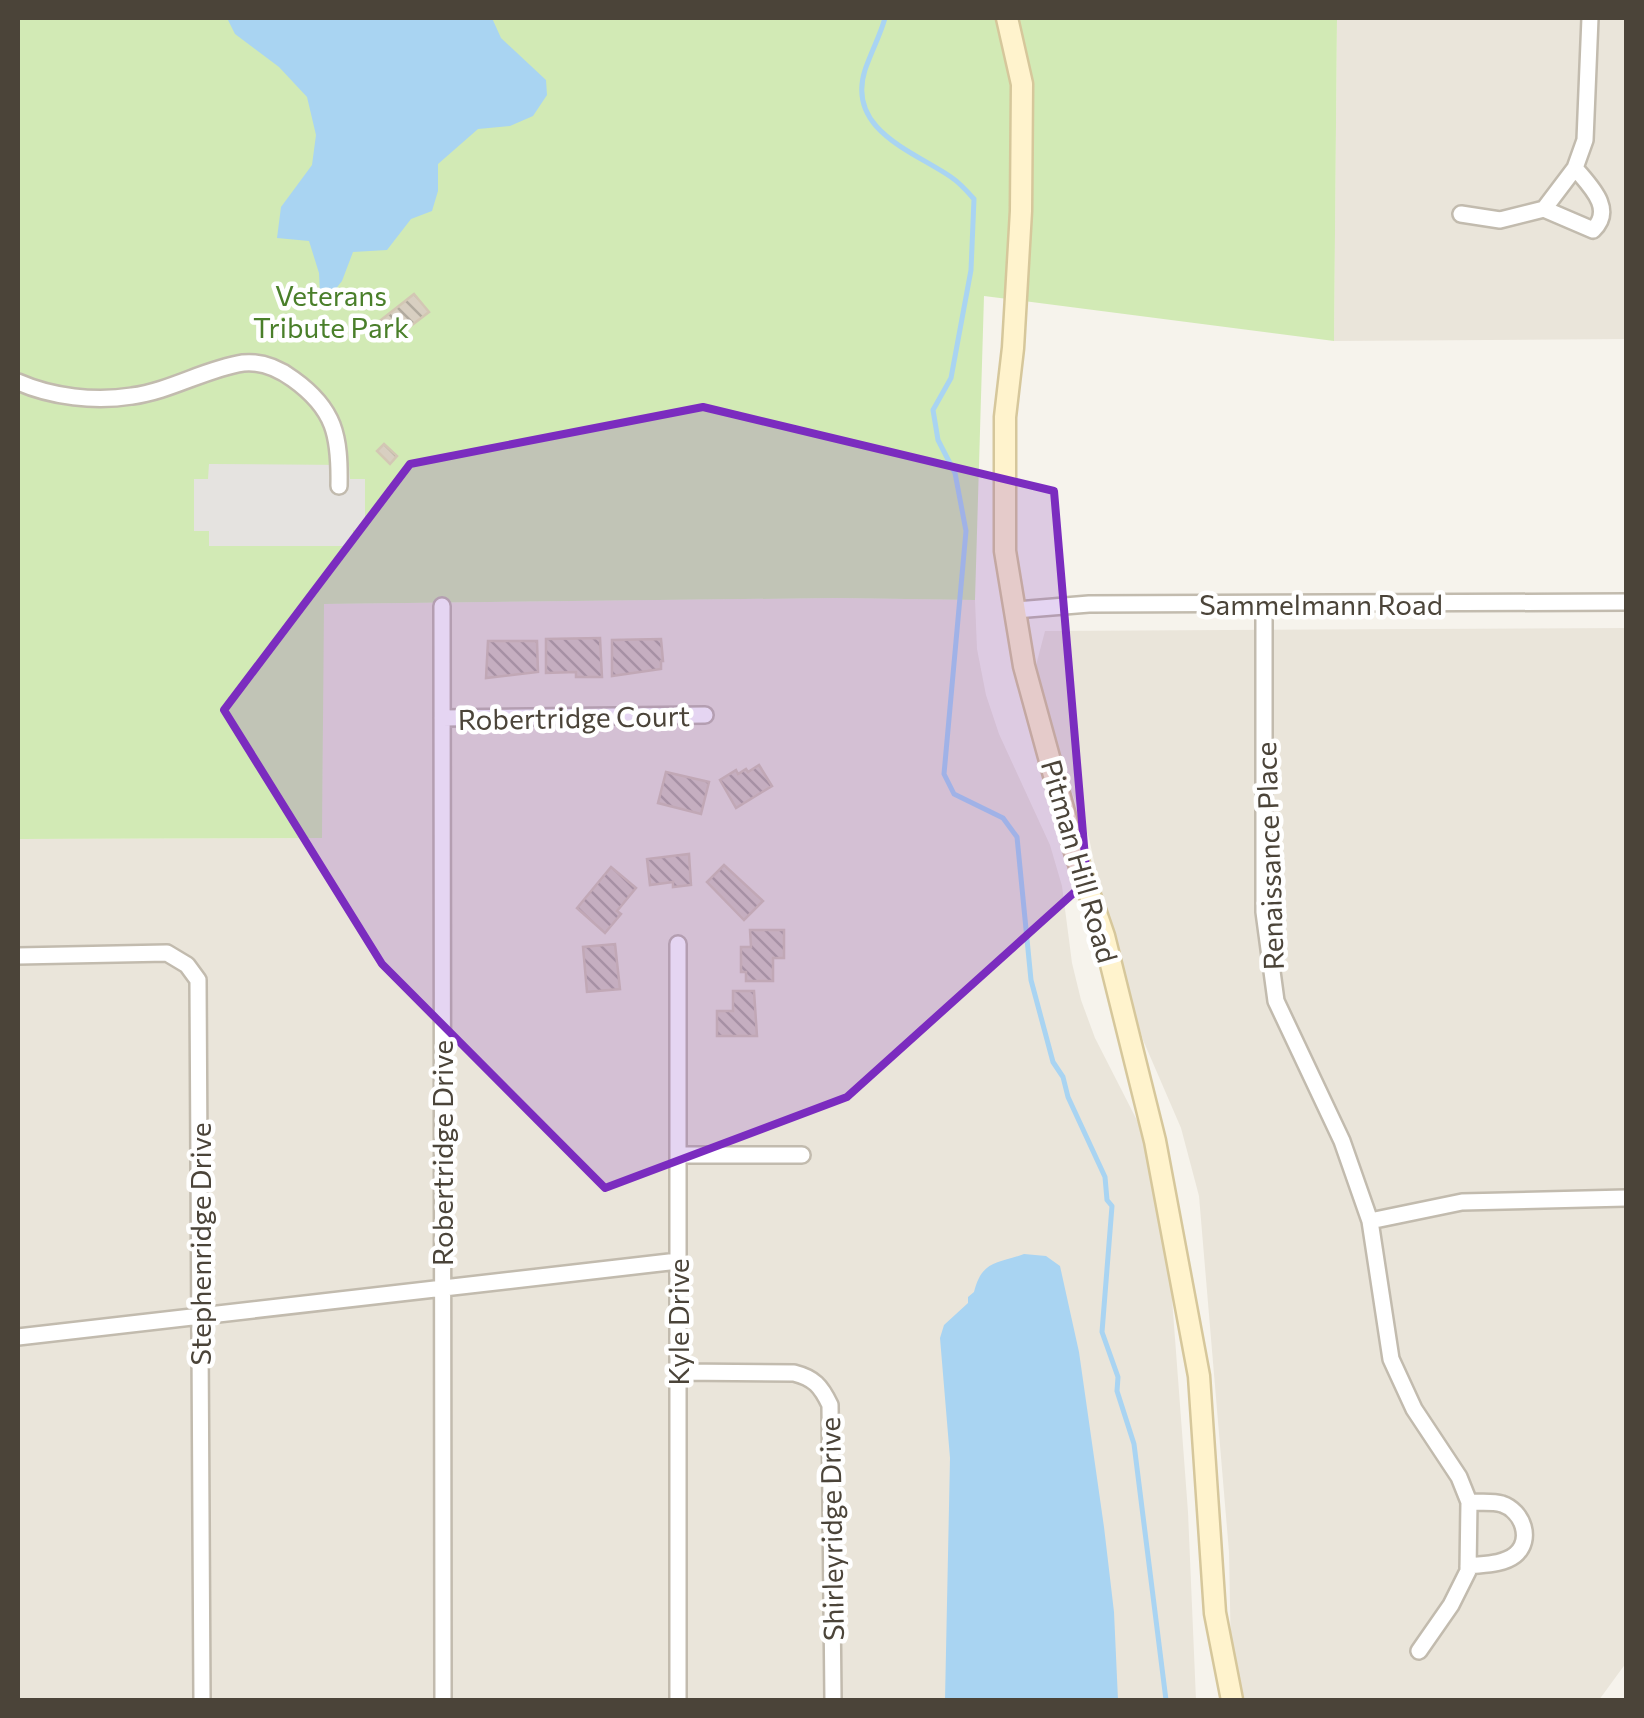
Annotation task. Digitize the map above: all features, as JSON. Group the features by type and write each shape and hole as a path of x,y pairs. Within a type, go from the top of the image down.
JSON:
{"main road":[{"name":"Pitman Hill Road","path":"1007,18 1022,84 1013,348 1004,417 1005,551 1024,666 1075,852 1104,936 1155,1141 1198,1376 1215,1613 1232,1700"}],"street":[{"path":"1461,214 1500,220 1544,208 1575,168 1585,140 1590,18"},
{"path":"1544,208 1593,230 1601,222 1603,208 1575,168"},
{"path":"18,382 68,396 102,399 172,387 245,362 268,364 309,390 327,409 336,434 339,486"},
{"name":"Sammelmann Road","path":"1015,610 1089,604 1626,602"},
{"name":"Robertridge Drive","path":"442,606 443,1700"},
{"name":"Renaissance Place","path":"1264,606 1264,912 1272,982 1284,1022 1342,1141 1370,1221 1390,1358 1414,1409 1459,1478 1469,1502 1468,1566 1451,1605 1419,1651"},
{"name":"Robertridge Court","path":"442,718 705,715"},
{"name":"Kyle Drive","path":"678,944 678,1700"},
{"name":"Stephenridge Drive","path":"18,956 167,953 187,965 198,980 202,1700"},
{"path":"678,1155 802,1155"},
{"path":"1370,1221 1462,1202 1626,1198"},
{"path":"18,1337 678,1261"},
{"name":"Shirleyridge Drive","path":"677,1372 794,1373 810,1377 822,1388 830,1405 833,1700"},
{"path":"1468,1566 1503,1562 1516,1554 1524,1544 1525,1530 1520,1516 1502,1504 1469,1502"}],"highlighted area":[{"path":"703,407 1054,491 1087,881 847,1097 605,1188 382,964 224,710 410,464"}],"shaded area":[{"path":"1337,18 1626,18 1626,339 1334,341"},
{"path":"209,464 349,465 350,479 365,479 365,530 353,530 353,546 209,546 209,531 194,531 194,479 208,479"},
{"path":"975,600 977,649 986,695 999,734 1050,845 1062,886 1081,1000 1095,1038 1145,1136 1168,1245 1188,1512 1196,1700 18,1700 18,839 322,838 323,604"},
{"path":"1626,628 1626,1663 1599,1700 1245,1700 1231,1655 1229,1552 1199,1196 1181,1128 1143,1040 1089,838 1052,739 1034,673 1045,631"}],"green space":[{"name":"Veterans Tribute Park","path":"18,18 1337,18 1334,341 984,296 975,600 324,604 322,838 18,839"}],"water":[{"path":"227,18 492,18 501,38 546,80 547,95 533,116 510,126 478,129 438,164 438,191 432,211 411,219 387,250 353,252 342,281 330,296 320,293 319,273 309,241 277,238 281,207 312,165 316,135 307,97 279,67 235,34"},
{"path":"1024,1254 1046,1256 1060,1266 1079,1352 1114,1612 1118,1700 945,1700 950,1458 940,1338 944,1325 968,1303 986,1269"}],"building":[{"path":"414,294 429,312 395,338 381,320"},
{"path":"384,444 397,456 390,464 377,451"},
{"path":"600,638 602,677 576,677 576,672 546,673 546,639"},
{"path":"661,639 661,669 612,676 612,640"},
{"path":"488,641 537,641 538,672 486,678"},
{"path":"759,765 772,786 736,808 720,780 736,770 738,774 746,769 748,772"},
{"path":"666,772 709,782 701,814 658,803"},
{"path":"689,854 691,885 650,885 647,859"},
{"path":"724,865 763,901 744,920 707,882"},
{"path":"611,867 636,888 605,933 577,908"},
{"path":"750,930 784,930 784,958 773,958 773,981 746,981 746,972 741,972 741,947 751,947"},
{"path":"615,944 620,989 587,992 583,947"},
{"path":"733,991 754,991 757,1036 717,1036 717,1011 733,1011"}],"waterway":[{"path":"885,18 865,70 865,108 887,136 954,179 974,199 971,270 951,378 933,410 938,440 955,473 966,531 944,774 954,794 1003,818 1017,837 1031,980 1053,1062 1105,1177 1107,1200 1112,1206 1102,1332 1118,1377 1117,1391 1134,1444 1166,1700"}]}
